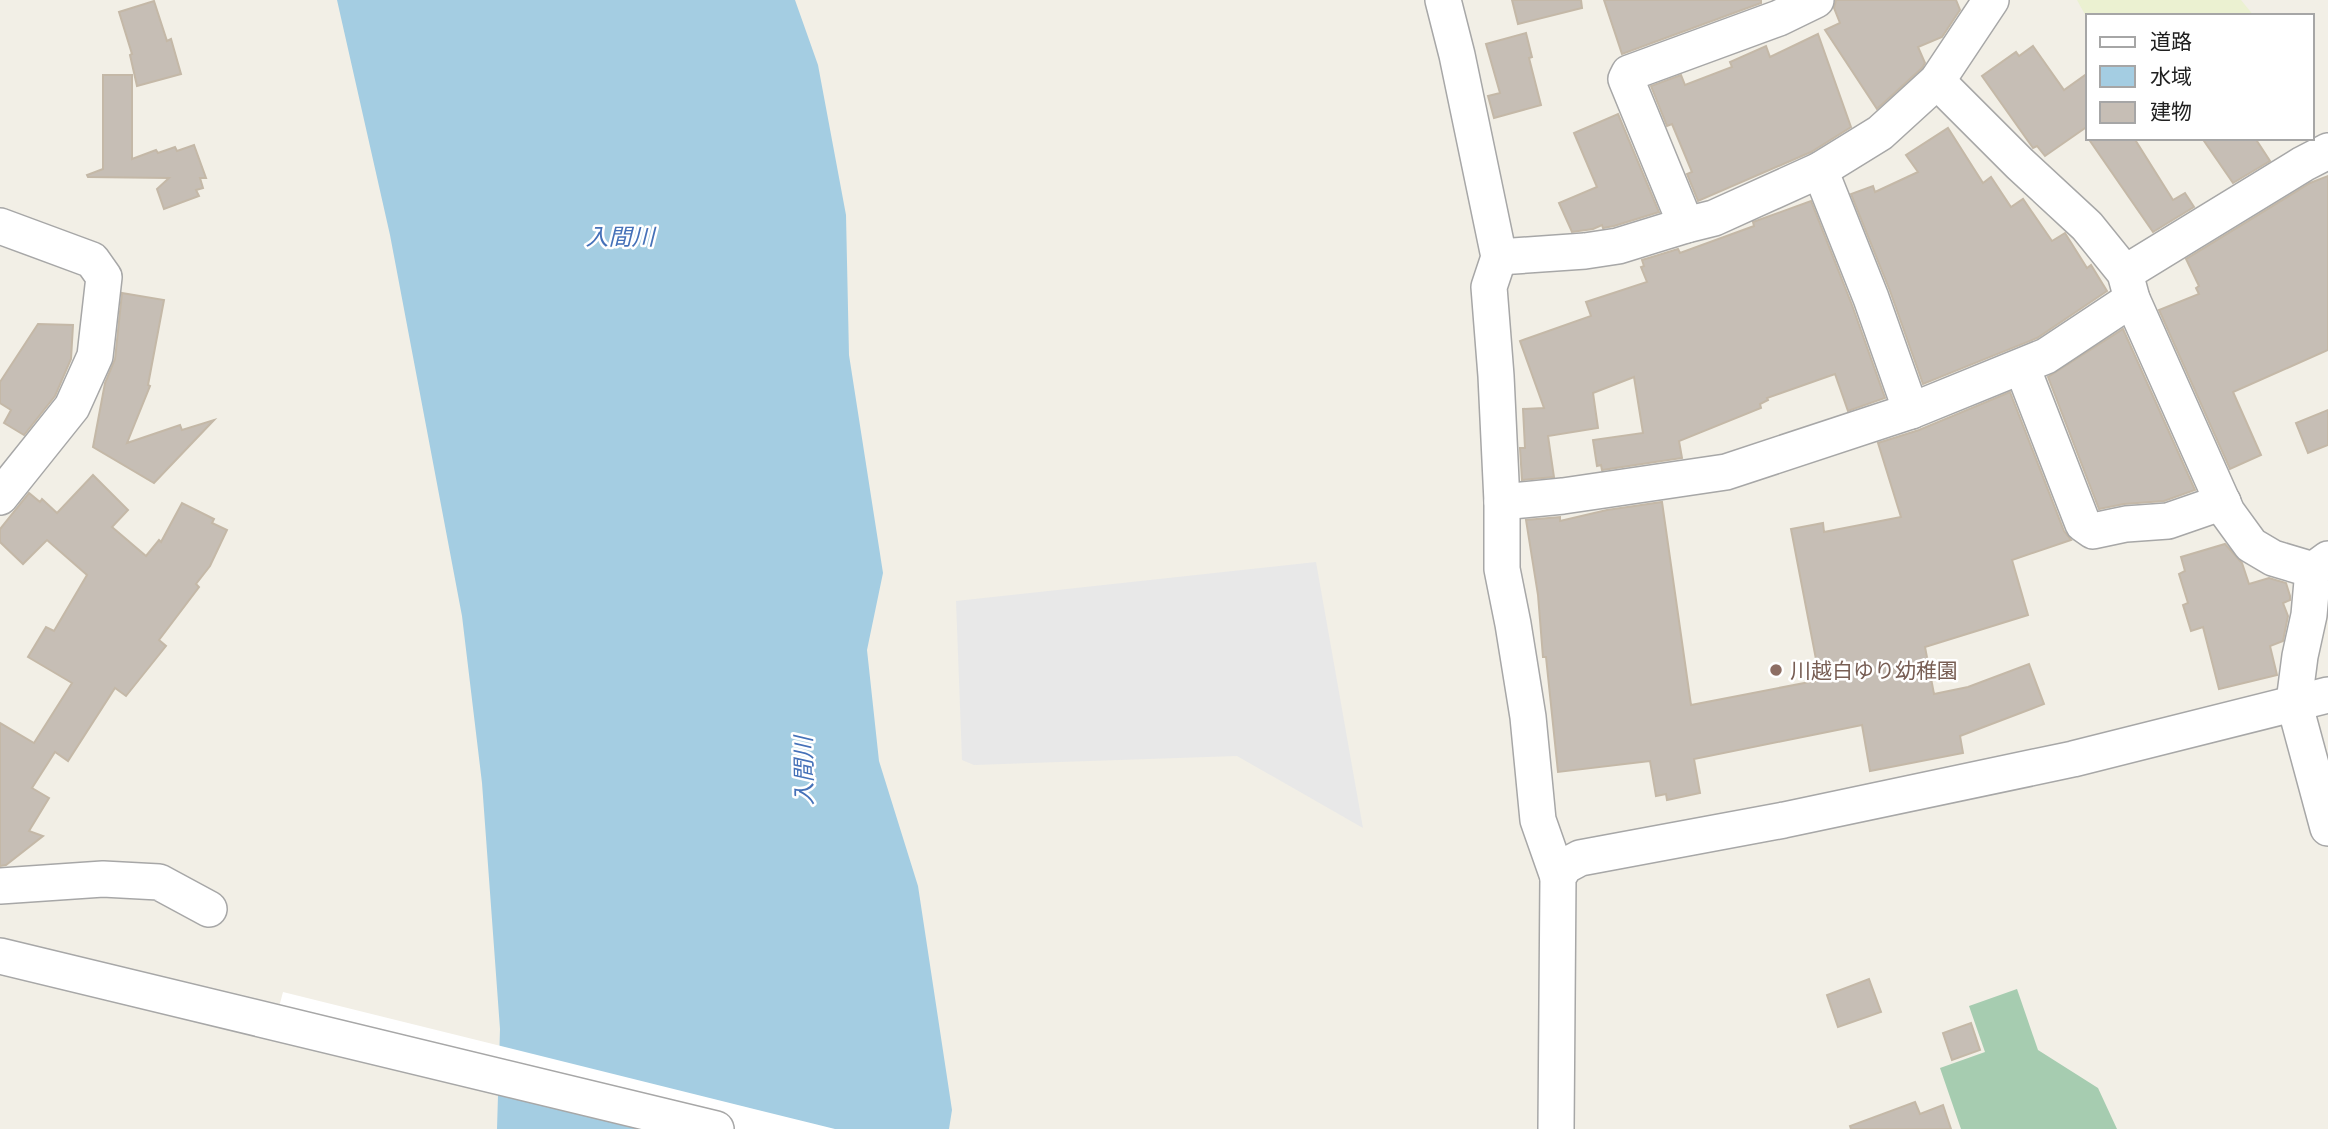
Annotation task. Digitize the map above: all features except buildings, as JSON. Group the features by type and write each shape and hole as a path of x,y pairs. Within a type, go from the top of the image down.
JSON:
{"street":[{"path":"1443,0 1499,257 1489,287 1502,502 1502,569 1528,717 1538,820 1558,877 1556,1129"},
{"path":"1686,225 1626,79 1629,73 1779,18 1816,0"},
{"path":"1499,257 1618,246 1714,218 1820,170 1880,133 1937,81 1991,0"},
{"path":"1937,81 2087,226 2128,286 2223,502 2251,545 2273,558 2321,564 2300,656 2294,702 2328,828"},
{"path":"1502,502 1563,496 1726,472 1911,411 2022,367 2063,346 2128,286 2303,164 2328,152"},
{"path":"1820,170 1871,298 1911,411"},
{"path":"0,226 92,260 104,278 95,356 72,407 0,497"},
{"path":"2022,367 2083,524 2093,531 2126,524 2168,522 2223,502"},
{"path":"1558,877 1565,866 1580,858 1784,820 2073,759 2328,695"},
{"path":"0,886 103,879 159,882 209,909"},
{"path":"0,956 716,1129"}],"green space":[{"path":"2077,0 2241,0 2252,14 2086,14 2086,16"},
{"path":"2017,989 2038,1050 2098,1088 2117,1129 1961,1129 1940,1068 1985,1052 1969,1006"}],"shaded area":[{"path":"1316,562 1363,828 1237,756 974,765 962,760 956,601"}],"water":[{"name":"入間川","path":"337,0 795,0 818,65 846,215 849,355 883,573 867,650 879,761 918,886 952,1110 949,1129 497,1129 500,1029 482,783 462,616 390,235"}],"pier":[{"path":"283,992 835,1129 639,1129 271,1038"}],"place":[{"name":"川越白ゆり幼稚園","path":"1776,670"}]}
